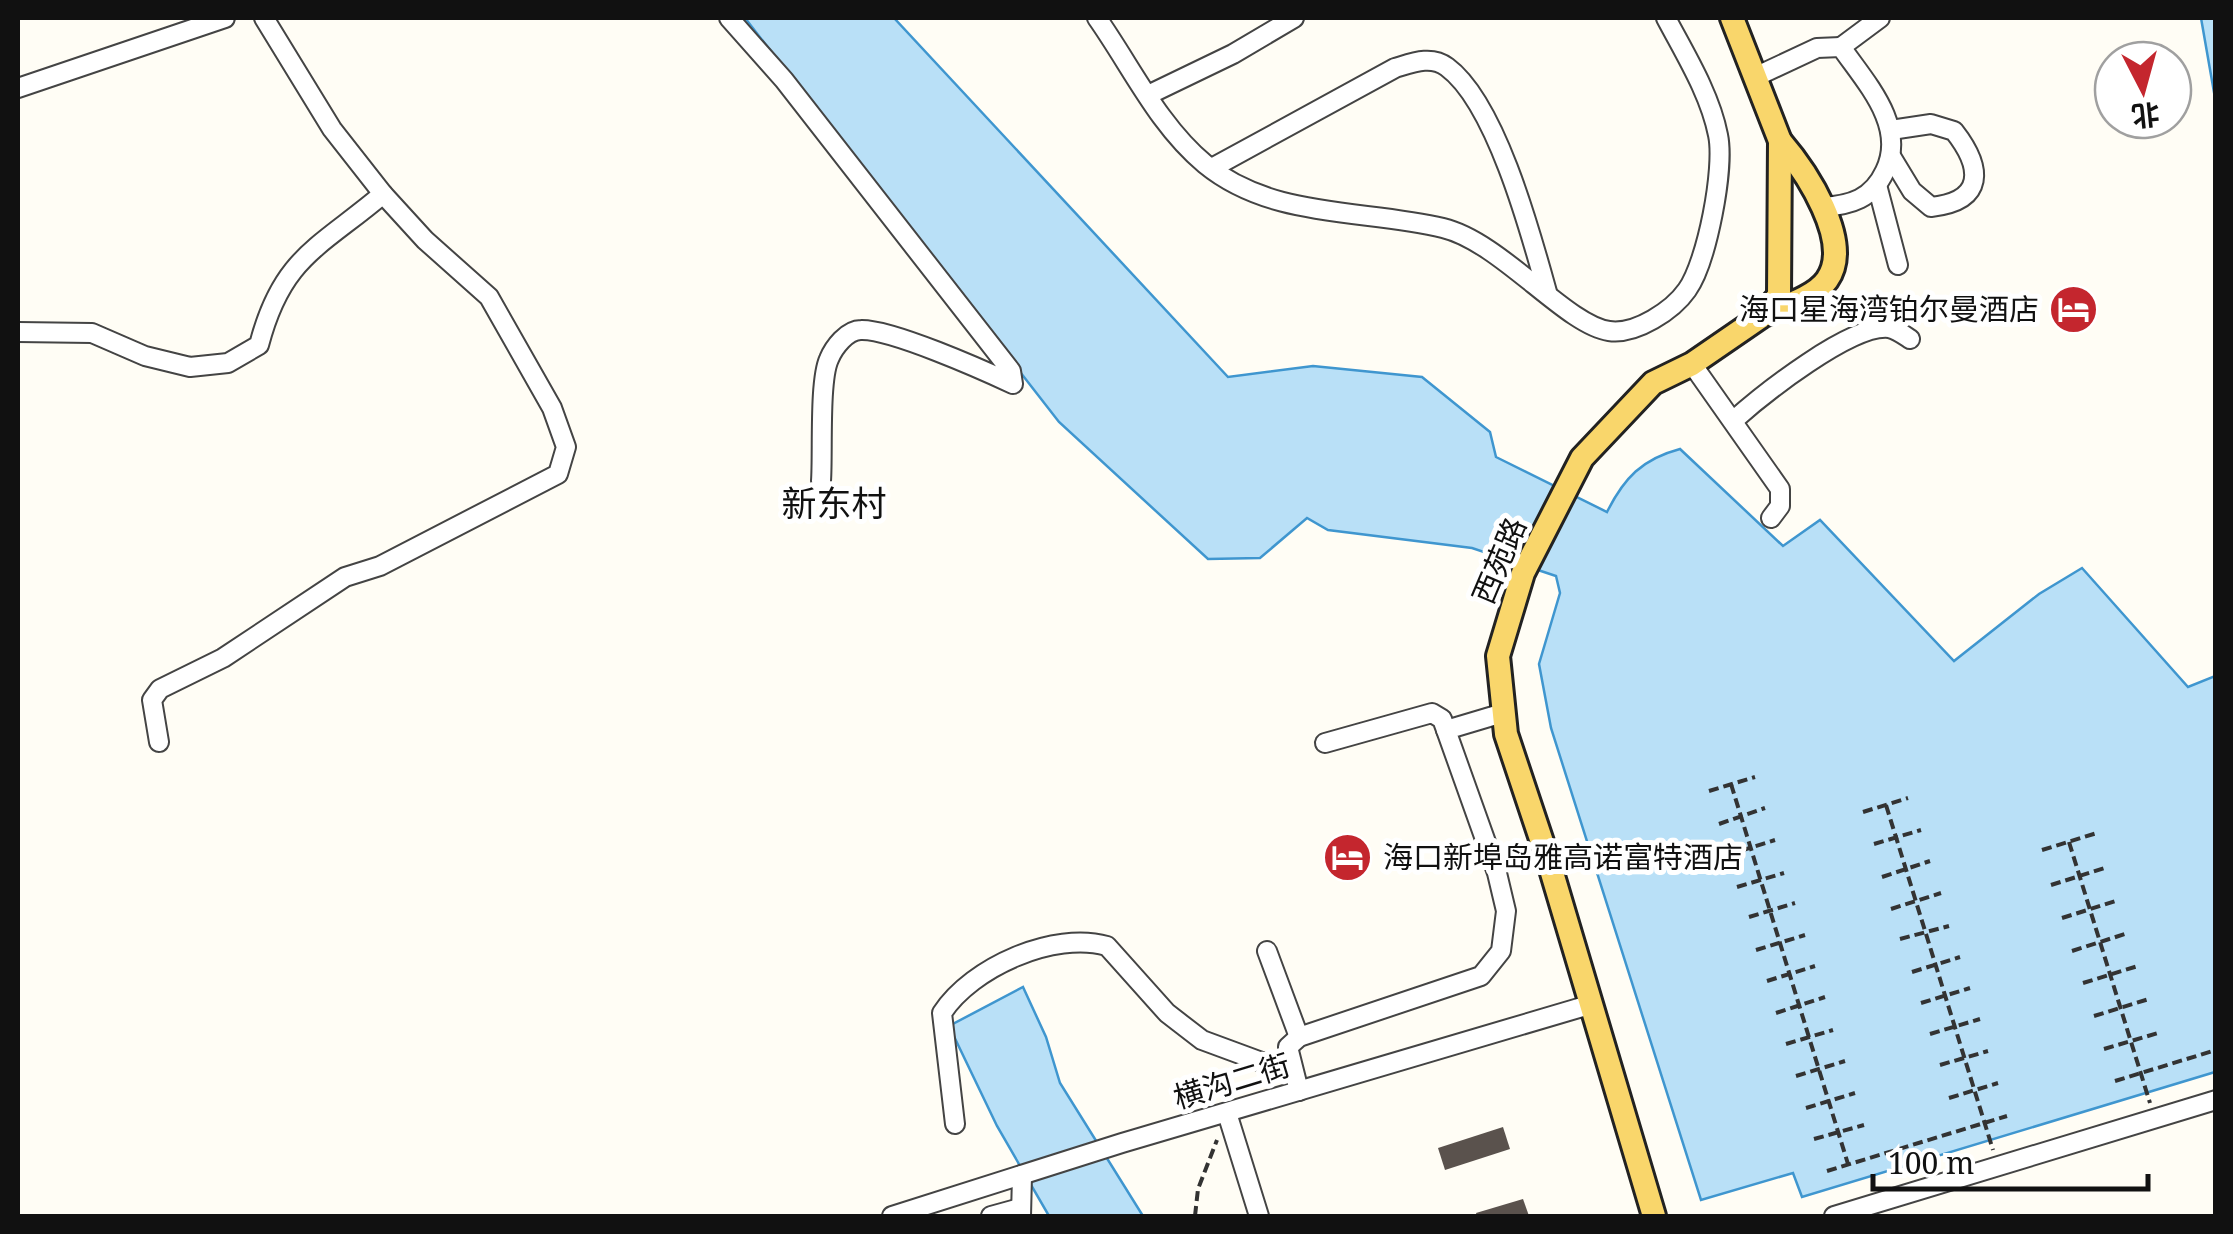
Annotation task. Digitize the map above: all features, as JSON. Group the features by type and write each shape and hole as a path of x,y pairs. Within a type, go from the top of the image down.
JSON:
{"main road":[{"name":"西苑路","path":"1654,1216 1503,713 1498,656 1508,612 1523,573 1582,458 1642,392 1692,364 1758,318 1778,296 1780,142 1732,18"},
{"path":"1758,318 1826,282 1834,263 1832,235 1822,208 1804,168 1780,142"}],"street":[{"path":"18,88 224,18"},
{"path":"159,742 152,700 160,689 223,658 346,577 380,566 558,474 566,447 552,408 489,298 425,240 384,194 332,129 264,18"},
{"path":"729,18 784,80 1011,371 1012,384 958,358 861,330 845,336 828,360 824,383 821,482"},
{"path":"1097,18 1178,137 1239,187 1358,218 1442,228 1477,240 1546,292 1609,331 1638,326 1664,313 1687,290 1699,265 1713,204 1719,138 1695,74 1666,18"},
{"path":"1148,95 1234,54 1294,18"},
{"path":"1756,77 1817,48 1841,47 1880,18"},
{"path":"1822,208 1852,203 1877,185 1892,158 1892,130 1841,47"},
{"path":"1212,168 1395,68 1420,60 1435,62 1448,68 1480,110 1524,209 1546,292"},
{"path":"1892,130 1932,124 1954,131 1974,166 1972,191 1961,202 1931,207 1912,192 1892,158"},
{"path":"1877,185 1898,266"},
{"path":"18,332 92,333 145,356 190,368 228,363 260,345 268,310 300,259 384,194"},
{"path":"1734,420 1828,350 1877,330 1892,328 1910,339"},
{"path":"1692,364 1780,489 1780,506 1771,518"},
{"path":"1299,1091 1288,1047 1299,1037 1481,976 1500,951 1506,911 1497,873 1442,719 1432,713 1324,743"},
{"path":"1446,730 1503,713"},
{"path":"956,1124 942,1012 952,998 1000,966 1058,943 1107,946 1168,1014 1202,1040 1266,1064 1290,1064"},
{"path":"1267,952 1299,1037"},
{"name":"横沟二街","path":"892,1216 1122,1142 1589,1005"},
{"path":"1834,1216 2216,1100"},
{"path":"1228,1113 1259,1216"},
{"path":"991,1216 1020,1212 1022,1175"}],"path":[{"path":"1710,791 1754,777"},
{"path":"1731,784 1848,1164"},
{"path":"1863,812 1908,798"},
{"path":"1886,805 1998,1164"},
{"path":"1719,824 1764,808"},
{"path":"1874,844 1921,830"},
{"path":"2042,850 2097,832"},
{"path":"1726,855 1776,840"},
{"path":"2069,842 2155,1118"},
{"path":"1882,877 1930,861"},
{"path":"2051,885 2108,867"},
{"path":"1737,887 1784,873"},
{"path":"1891,908 1942,893"},
{"path":"2062,918 2119,900"},
{"path":"1749,917 1794,903"},
{"path":"1900,940 1949,926"},
{"path":"2072,951 2128,933"},
{"path":"1756,950 1806,935"},
{"path":"1912,972 1960,957"},
{"path":"1767,981 1815,966"},
{"path":"2083,984 2138,966"},
{"path":"1920,1002 1970,988"},
{"path":"1776,1013 1825,997"},
{"path":"2094,1016 2149,999"},
{"path":"1930,1034 1980,1019"},
{"path":"1786,1044 1833,1030"},
{"path":"2104,1049 2158,1032"},
{"path":"2115,1081 2216,1050"},
{"path":"1940,1065 1988,1051"},
{"path":"1796,1076 1845,1060"},
{"path":"1950,1098 1998,1083"},
{"path":"1806,1108 1855,1092"},
{"path":"1195,1216 1198,1189 1228,1113"},
{"path":"1827,1171 2007,1116"},
{"path":"1814,1139 1864,1125"}],"water":[{"path":"745,18 894,18 1228,377 1313,366 1422,377 1490,432 1496,457 1607,512 1636,471 1655,458 1680,449 1783,546 1820,520 1954,661 2039,594 2082,568 2188,687 2215,676 2215,1072 1802,1197 1793,1173 1701,1200 1551,728 1539,664 1560,593 1556,576 1472,548 1328,530 1307,518 1260,558 1208,559 1059,422"},
{"path":"2201,18 2215,18 2215,98"},
{"path":"1023,987 1046,1037 1060,1083 1143,1216 1049,1216 997,1126 949,1026"}],"building":[{"path":"1503,1127 1510,1149 1445,1170 1438,1148"},
{"path":"1523,1199 1529,1216 1476,1213"}],"place":[{"name":"海口星海湾铂尔曼酒店","path":"2074,310"},
{"name":"海口新埠岛雅高诺富特酒店","path":"1348,858"}],"district":[{"name":"新东村","path":"834,504"}]}
